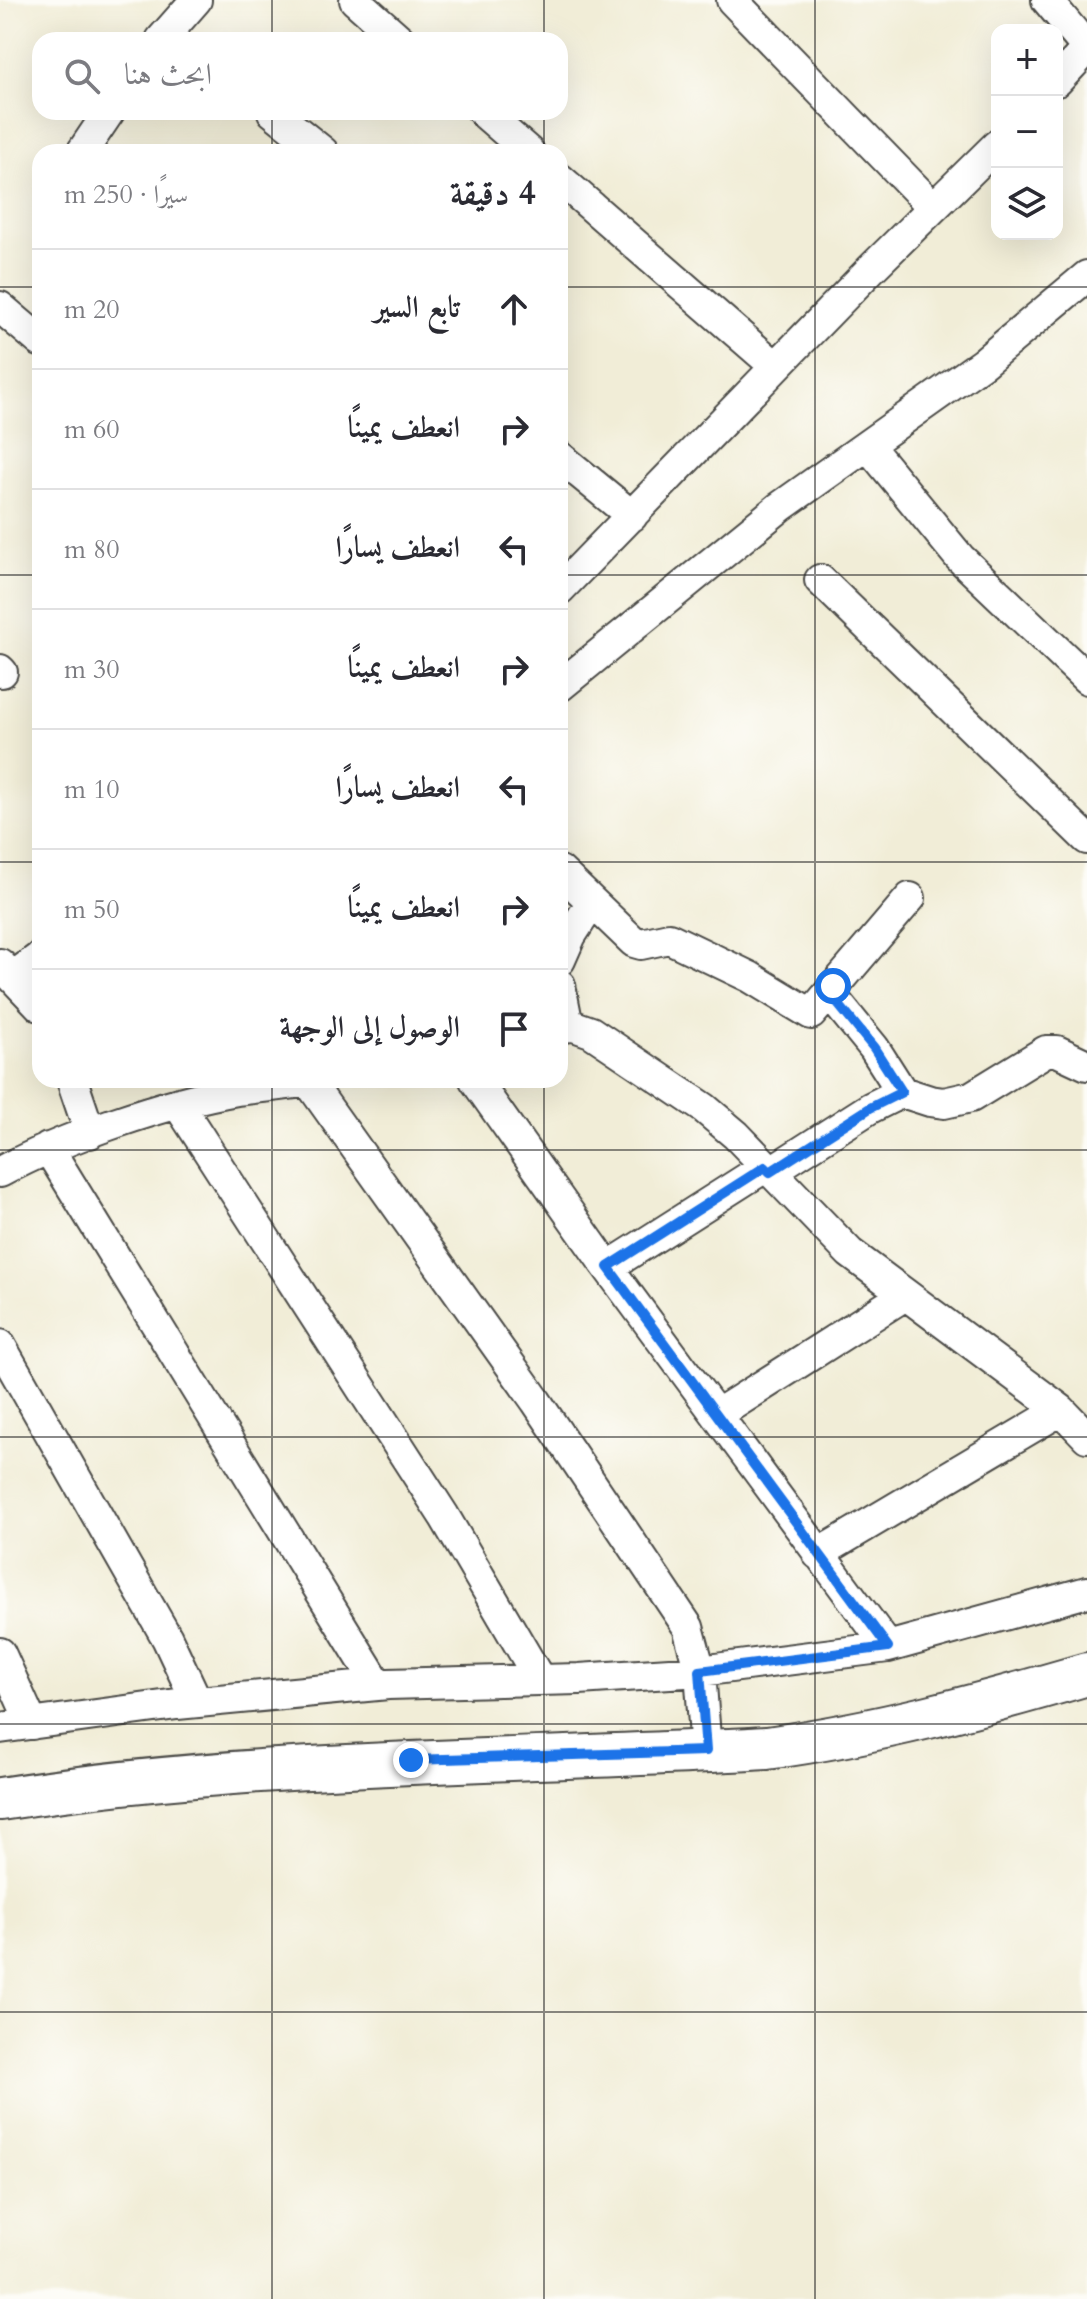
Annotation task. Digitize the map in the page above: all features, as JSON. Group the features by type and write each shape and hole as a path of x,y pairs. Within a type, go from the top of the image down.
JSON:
{"street":[{"path":"174,32 196,0"},
{"path":"355,0 391,32"},
{"path":"732,0 933,207"},
{"path":"1047,0 1087,49 1063,75"},
{"path":"87,144 104,120"},
{"path":"283,120 313,144"},
{"path":"492,120 520,144"},
{"path":"568,581 775,366 991,151"},
{"path":"568,186 775,366"},
{"path":"568,679 780,507 869,447 983,363 1087,276"},
{"path":"0,307 32,334"},
{"path":"869,447 960,558 1087,679"},
{"path":"568,464 632,516"},
{"path":"820,580 1087,839"},
{"path":"568,880 634,942 641,944 669,938 750,977 807,1013 815,1011 853,961 910,898"},
{"path":"568,942 591,904"},
{"path":"32,960 7,971 32,998"},
{"path":"830,994 874,1048 902,1092 930,1101 957,1101 1051,1050 1087,1065"},
{"path":"568,1028 591,1032 704,1108 850,1253 1061,1410 1087,1437"},
{"path":"75,1088 90,1133"},
{"path":"0,1172 48,1148 178,1104 259,1088"},
{"path":"321,1088 688,1627 700,1671 706,1751"},
{"path":"481,1088 608,1267 888,1647"},
{"path":"608,1267 767,1169 902,1092"},
{"path":"178,1104 444,1516 540,1680"},
{"path":"48,1148 378,1685"},
{"path":"718,1414 905,1295"},
{"path":"0,1345 167,1638 197,1702"},
{"path":"818,1554 1061,1410"},
{"path":"0,1728 197,1702 378,1685 700,1671 888,1647 1087,1592"},
{"path":"0,1653 32,1724"},
{"path":"0,1799 137,1779 252,1769 767,1748 888,1729 941,1717 1087,1674"}],"route":[{"path":"411,1760 706,1751 700,1671 888,1647 608,1267 765,1167 770,1172 870,1108 902,1092 874,1048 830,994 833,986"}]}
